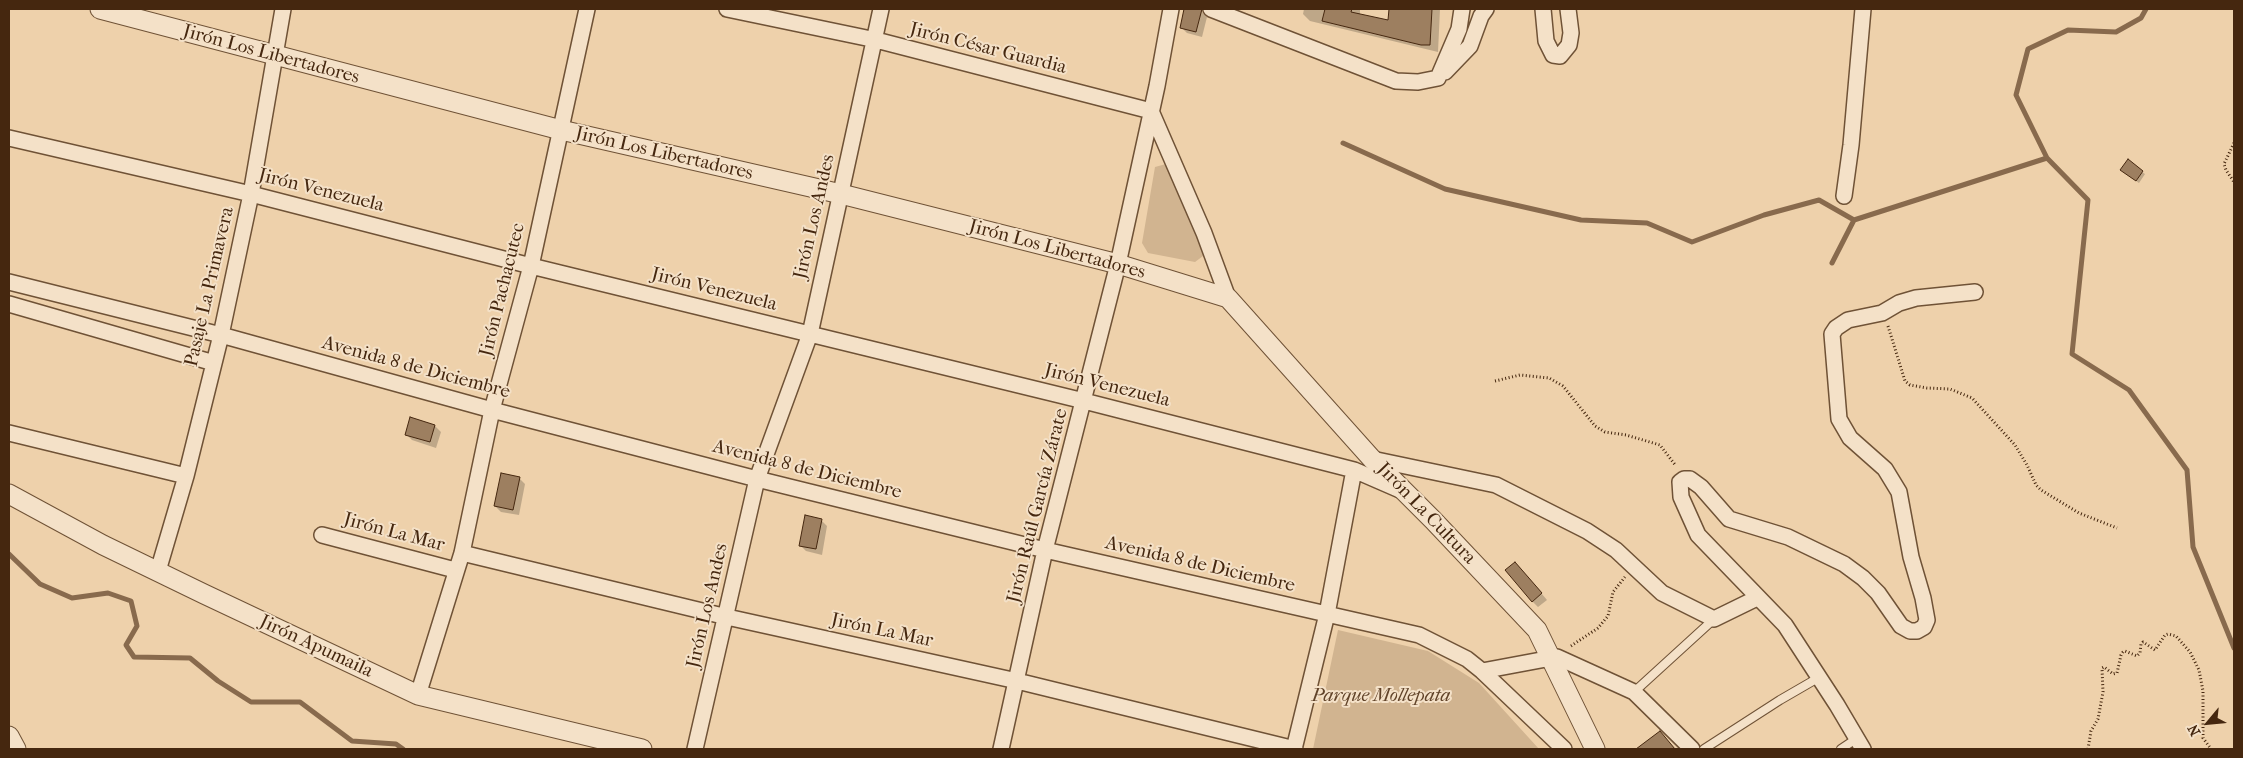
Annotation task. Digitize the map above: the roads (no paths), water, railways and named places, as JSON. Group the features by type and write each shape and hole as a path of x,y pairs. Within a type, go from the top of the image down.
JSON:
{"street":[{"name":"Jirón Los Libertadores","path":"100,9 561,130 841,194 1118,264 1228,298"},
{"name":"Pasaje La Primavera","path":"158,570 186,476 221,335 251,194 283,9"},
{"name":"Jirón Pachacutec","path":"418,695 455,570 462,553 492,410 531,266 587,9"},
{"name":"Jirón César Guardia","path":"727,9 876,40 1151,111"},
{"name":"Jirón Los Andes","path":"695,749 727,617 757,479 810,334 876,40 881,9"},
{"name":"Jirón Raúl García Zárate","path":"1001,749 1045,550 1118,264 1171,9"},
{"path":"1212,9 1396,81 1418,82 1438,78 1453,65 1470,46 1481,16 1486,9"},
{"path":"1438,78 1459,29 1462,9"},
{"path":"1543,9 1546,41 1553,55 1560,56 1568,45 1572,33 1568,9"},
{"path":"1844,196 1851,145 1863,9"},
{"path":"1151,111 1204,233 1228,298"},
{"name":"Jirón Venezuela","path":"9,138 251,194 531,266 1084,401 1354,470 1405,492"},
{"name":"Avenida 8 de Diciembre","path":"9,282 221,335 492,410 757,479 1045,550 1419,635 1467,659 1564,749"},
{"path":"1860,744 1785,625 1757,598 1698,534 1682,497 1680,482 1684,479 1690,479 1701,487 1729,519 1788,537 1844,564 1863,578 1878,594 1901,626 1910,631 1917,632 1924,627 1927,620 1923,598 1911,557 1899,492 1885,469 1850,438 1839,419 1832,334 1836,328 1848,320 1882,313 1898,304 1916,298 1975,292"},
{"name":"Jirón La Cultura","path":"1228,298 1372,459 1537,630 1554,657 1595,749"},
{"path":"9,304 214,363"},
{"path":"9,433 186,476"},
{"path":"1372,459 1496,485 1587,531 1616,550 1662,593 1714,619 1720,618 1757,598"},
{"path":"1294,749 1327,614 1354,470"},
{"name":"Jirón Apumaila","path":"9,494 103,544 212,598 418,695 642,749"},
{"name":"Jirón La Mar","path":"322,535 455,570"},
{"name":"Jirón La Mar","path":"462,553 727,617 1017,681 1294,749"},
{"path":"1482,671 1554,657 1634,692 1692,749"},
{"path":"9,736 16,749"}],"lane":[{"path":"1634,692 1714,619"},
{"path":"1704,749 1818,678"},
{"path":"1841,749 1860,744"}],"waterway":[{"path":"2146,9 2141,18 2116,32 2068,30 2028,49 2016,95 2047,158 2088,200 2072,354 2129,390 2187,470 2193,547 2234,648"},
{"path":"1343,143 1445,189 1581,220 1647,223 1692,242 1764,215 1819,200 1854,220 2047,158"},
{"path":"1832,263 1854,220"},
{"path":"9,554 40,584 72,598 108,593 131,601 137,626 126,645 134,657 190,658 218,681 251,702 300,702 352,741 396,744 403,749"}],"park label":[{"name":"Parque Mollepata","path":"1381,696"}]}
